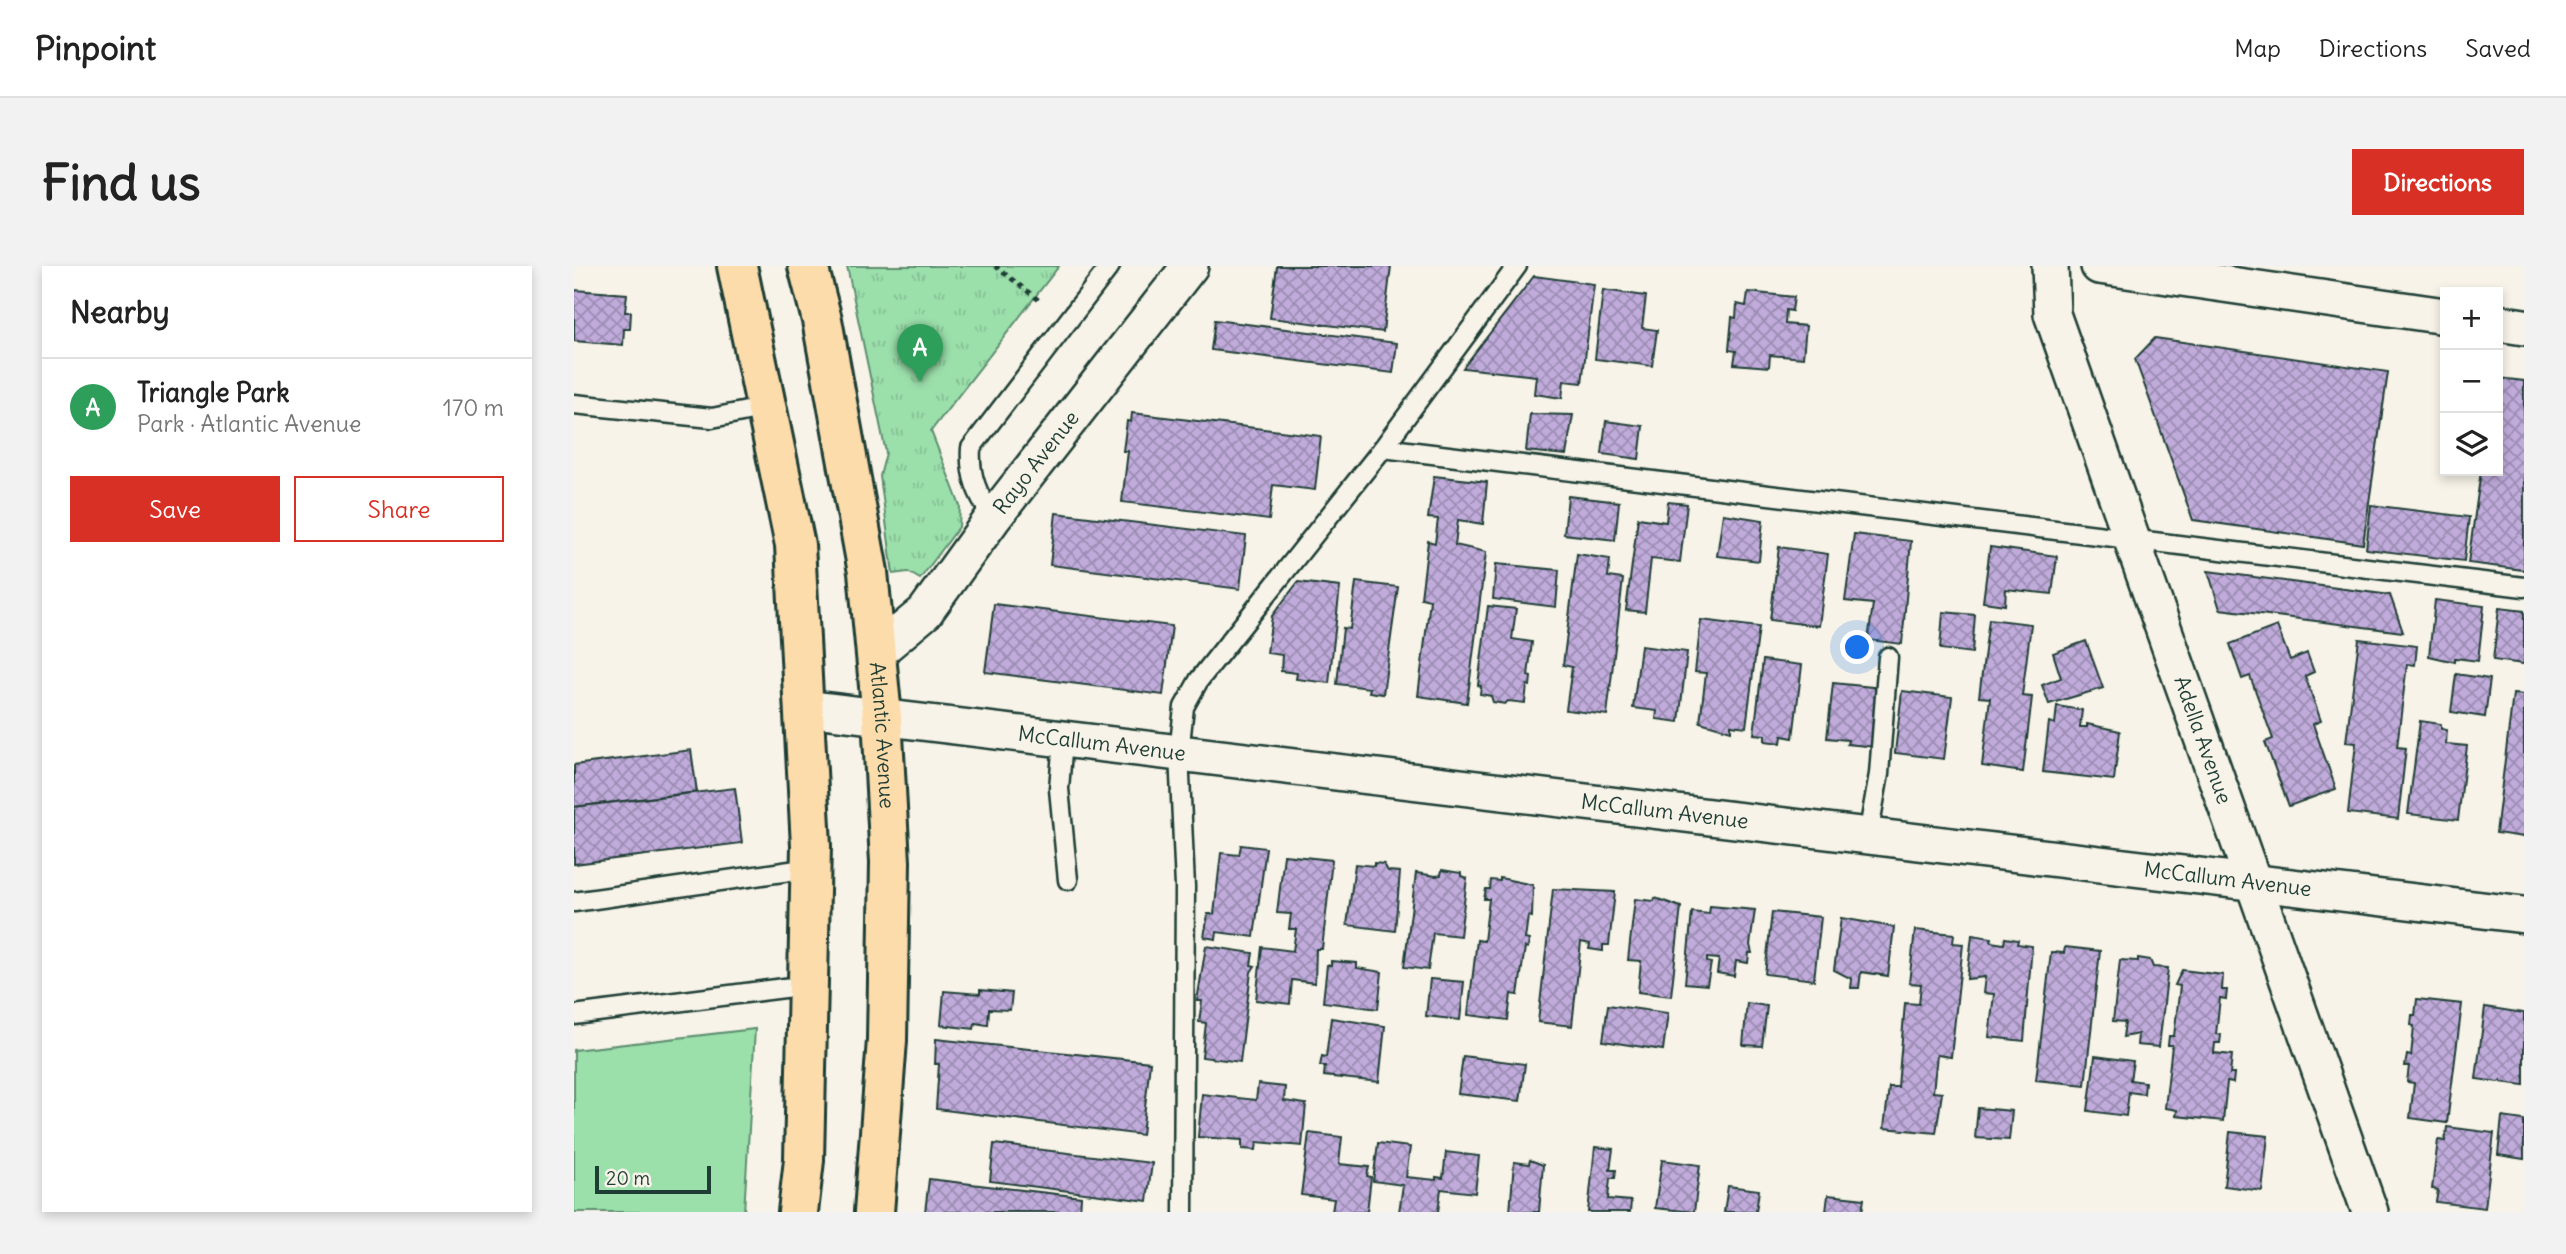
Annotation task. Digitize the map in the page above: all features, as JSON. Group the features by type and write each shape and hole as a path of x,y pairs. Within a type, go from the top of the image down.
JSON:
{"main road":[{"path":"737,266 795,545 811,868 804,1160 798,1212"},
{"name":"Atlantic Avenue","path":"808,266 822,320 868,572 882,717 890,862 887,1040 874,1212"}],"street":[{"name":"Rayo Avenue","path":"876,653 925,612 993,518 1187,266"},
{"name":"Adella Avenue","path":"2050,266 2052,314 2370,1212"},
{"path":"2099,266 2440,315"},
{"path":"2503,324 2524,327"},
{"name":"McCallum Avenue","path":"805,708 2524,915"}],"lane":[{"path":"993,518 977,493 970,468 971,448 1110,266"},
{"path":"1183,1212 1185,887 1179,753 1188,694 1383,448 1517,266"},
{"path":"574,404 712,418 767,407"},
{"path":"1383,448 2524,587"},
{"path":"1868,836 1880,774 1888,656"},
{"path":"1063,739 1059,789 1068,880"},
{"path":"574,902 811,868"},
{"path":"574,1015 808,985"}],"path":[{"path":"995,266 1040,301"}],"green space":[{"path":"847,266 1059,266 931,431 960,506 959,527 920,579 908,572 893,574 880,476 886,453"},
{"path":"755,1029 744,1212 574,1212 574,1050"}],"building":[{"path":"1277,266 1391,266 1383,332 1270,318"},
{"path":"1534,276 1594,284 1582,383 1564,381 1562,398 1534,394 1536,376 1463,368"},
{"path":"574,290 627,294 625,312 631,312 630,329 624,329 623,345 574,341"},
{"path":"1603,290 1646,296 1642,328 1657,330 1652,366 1595,359"},
{"path":"1748,292 1794,297 1792,311 1786,310 1785,324 1806,326 1803,358 1770,355 1769,367 1734,364 1736,351 1729,350 1732,317 1736,318 1737,304 1746,306"},
{"path":"1215,320 1397,343 1393,373 1211,350"},
{"path":"2155,338 2388,372 2363,544 2193,520 2135,359"},
{"path":"2503,379 2524,381 2524,570 2468,563 2480,476 2503,476"},
{"path":"1132,413 1321,436 1315,490 1273,485 1269,520 1122,502 1128,451 1123,451 1127,421 1131,422"},
{"path":"1530,414 1573,415 1566,455 1526,451"},
{"path":"1606,421 1643,426 1639,459 1602,454"},
{"path":"1434,476 1487,482 1483,524 1458,520 1455,545 1486,552 1467,703 1418,696 1430,600 1421,598 1428,541 1435,543 1438,519 1428,518"},
{"path":"1568,496 1619,502 1615,540 1564,534"},
{"path":"1668,502 1687,504 1680,562 1651,559 1645,612 1626,610 1638,518 1666,522"},
{"path":"2371,505 2469,517 2464,561 2366,549"},
{"path":"1056,513 1246,536 1240,589 1050,565"},
{"path":"1723,514 1763,520 1759,561 1717,556"},
{"path":"1854,534 1911,541 1902,644 1868,640 1873,604 1845,601"},
{"path":"1779,547 1828,554 1819,626 1770,620"},
{"path":"1990,547 2057,556 2052,594 2006,589 2005,605 1983,602"},
{"path":"1577,554 1610,559 1608,577 1623,579 1607,715 1566,710 1572,667 1563,665"},
{"path":"1496,564 1559,570 1556,607 1493,599"},
{"path":"2208,571 2390,595 2403,632 2220,609"},
{"path":"1298,582 1340,587 1329,683 1296,679 1297,673 1281,671 1282,655 1267,653 1272,616"},
{"path":"1356,582 1398,587 1383,694 1369,692 1370,688 1337,684 1343,628 1350,629"},
{"path":"2435,600 2484,606 2478,661 2455,658 2455,662 2429,656"},
{"path":"994,604 1172,626 1163,695 985,672"},
{"path":"1488,606 1516,609 1512,639 1532,642 1528,676 1531,677 1530,686 1527,685 1525,703 1493,702 1491,696 1480,694 1481,686 1478,685"},
{"path":"2499,608 2524,611 2524,664 2493,660"},
{"path":"1943,612 1975,615 1972,653 1940,649"},
{"path":"1989,619 2031,624 2022,696 2032,697 2023,772 1982,766 1990,698 1979,697"},
{"path":"1701,620 1759,627 1746,727 1731,725 1731,731 1700,722 1706,673 1695,672"},
{"path":"2277,626 2290,660 2307,653 2314,672 2305,676 2321,721 2313,724 2336,789 2289,806 2265,742 2273,739 2250,676 2242,679 2230,644"},
{"path":"2359,639 2417,646 2415,665 2407,664 2397,747 2406,748 2398,819 2348,813 2356,743 2346,742"},
{"path":"2086,641 2103,688 2049,704 2042,685 2061,678 2053,653"},
{"path":"1641,646 1687,652 1679,722 1656,719 1657,711 1633,708"},
{"path":"1763,660 1802,665 1793,738 1782,736 1781,743 1765,741 1765,735 1754,734"},
{"path":"2456,674 2490,679 2485,717 2451,712"},
{"path":"1833,683 1882,688 1876,747 1847,744 1848,740 1827,738"},
{"path":"1902,691 1952,697 1944,759 1895,753"},
{"path":"2513,694 2524,695 2524,837 2496,833"},
{"path":"2057,706 2082,710 2080,727 2087,727 2087,724 2120,731 2114,780 2043,772 2049,722 2055,724"},
{"path":"2420,721 2441,724 2441,729 2447,730 2446,744 2467,746 2458,820 2408,814"},
{"path":"691,750 697,792 574,807 574,765"},
{"path":"735,788 742,843 574,864 574,807"},
{"path":"1241,845 1266,848 1254,937 1217,932 1216,939 1204,937 1208,914 1214,914 1221,853 1239,855"},
{"path":"1284,855 1332,860 1322,949 1316,949 1315,983 1292,980 1290,1004 1256,1000 1262,947 1293,951 1296,929 1289,929 1291,914 1277,913"},
{"path":"1374,863 1384,864 1388,871 1400,872 1395,931 1347,925 1355,864 1374,866"},
{"path":"1442,870 1461,873 1461,876 1467,878 1460,936 1433,933 1428,970 1404,967 1416,873 1436,876 1441,875"},
{"path":"1500,878 1533,885 1532,917 1528,916 1525,939 1529,940 1528,948 1525,947 1518,995 1511,994 1508,1020 1468,1015 1477,940 1484,941 1489,899 1484,899 1486,889 1490,889 1491,880 1500,881"},
{"path":"1553,889 1615,892 1609,945 1603,945 1603,951 1589,949 1590,944 1581,942 1572,1026 1538,1022"},
{"path":"1655,898 1681,907 1671,996 1638,992 1641,961 1628,960 1635,899 1654,901"},
{"path":"1710,906 1755,910 1750,945 1752,953 1749,953 1748,963 1736,961 1734,976 1717,973 1719,959 1707,958 1707,962 1711,963 1707,985 1685,983 1692,912 1709,914"},
{"path":"1772,912 1821,917 1814,980 1765,974"},
{"path":"1841,918 1894,927 1888,976 1861,972 1859,988 1851,988 1852,979 1834,970"},
{"path":"1915,930 1954,934 1953,943 1963,944 1951,1057 1937,1055 1933,1092 1942,1093 1936,1133 1884,1128 1889,1087 1898,1087 1905,1003 1919,1004 1921,984 1909,983"},
{"path":"1972,935 1992,938 1991,942 2004,944 2005,938 2018,940 2017,944 2032,946 2024,1041 1989,1037 1994,994 1983,993 1985,977 1967,979"},
{"path":"1206,946 1253,953 1251,965 1255,966 1251,972 1240,1062 1202,1057 1206,1023 1199,1022 1202,1001 1197,1001"},
{"path":"2065,947 2100,951 2085,1085 2036,1080 2051,952 2064,953"},
{"path":"2138,958 2150,960 2153,967 2168,968 2159,1047 2137,1045 2138,1034 2123,1037 2125,1022 2113,1021 2120,960 2138,961"},
{"path":"1331,961 1357,963 1357,968 1382,972 1378,1009 1323,1002 1327,965 1331,965"},
{"path":"2182,970 2223,975 2222,990 2227,990 2226,999 2220,998 2216,1034 2221,1035 2220,1043 2215,1043 2214,1053 2232,1055 2230,1074 2234,1074 2233,1083 2227,1082 2223,1121 2176,1116 2177,1110 2165,1108 2172,1045 2168,1045 2169,1036 2174,1036 2180,986 2175,985"},
{"path":"1430,979 1464,982 1460,1020 1426,1016"},
{"path":"980,990 1012,993 1010,1010 989,1009 988,1025 975,1023 974,1029 941,1025 944,991 980,994"},
{"path":"2417,999 2462,1004 2447,1123 2410,1118 2414,1083 2407,1082 2409,1066 2405,1066 2407,1055 2411,1056 2414,1026 2411,1025 2412,1015 2415,1015"},
{"path":"1747,1003 1767,1006 1762,1046 1743,1045"},
{"path":"1608,1005 1668,1013 1663,1050 1603,1041"},
{"path":"2485,1007 2524,1013 2524,1085 2501,1080 2498,1082 2476,1079"},
{"path":"1331,1018 1385,1026 1379,1082 1324,1076 1325,1066 1320,1066 1322,1056 1326,1057"},
{"path":"936,1039 1150,1062 1142,1135 936,1109 939,1064 935,1064"},
{"path":"1463,1056 1525,1064 1520,1101 1458,1094"},
{"path":"2095,1056 2133,1061 2130,1080 2145,1082 2144,1094 2129,1092 2126,1116 2088,1111"},
{"path":"1258,1084 1285,1087 1284,1101 1306,1104 1302,1146 1257,1142 1256,1150 1242,1149 1242,1140 1198,1137 1202,1094 1256,1100"},
{"path":"1978,1108 2012,1111 2009,1140 1975,1138"},
{"path":"2502,1117 2524,1120 2524,1159 2498,1155"},
{"path":"2447,1127 2494,1133 2485,1208 2436,1202 2438,1190 2432,1189 2438,1140 2445,1141"},
{"path":"2230,1132 2268,1136 2262,1191 2224,1186"},
{"path":"1309,1133 1342,1137 1339,1164 1369,1167 1367,1176 1371,1177 1367,1212 1332,1212 1334,1199 1301,1195"},
{"path":"1378,1143 1410,1147 1406,1177 1436,1180 1436,1177 1443,1178 1446,1152 1479,1156 1475,1193 1441,1189 1438,1212 1399,1212 1403,1185 1373,1181"},
{"path":"994,1144 1152,1163 1147,1201 990,1181"},
{"path":"1595,1147 1613,1149 1610,1170 1616,1170 1615,1178 1610,1178 1608,1199 1631,1201 1630,1212 1588,1212"},
{"path":"1530,1160 1543,1165 1539,1212 1510,1212 1514,1162 1529,1164"},
{"path":"1662,1160 1700,1165 1694,1212 1655,1208"},
{"path":"929,1179 1081,1197 1080,1212 925,1212"},
{"path":"1728,1186 1759,1190 1756,1212 1724,1212"},
{"path":"1828,1195 1864,1199 1862,1212 1826,1212"}],"place":[{"name":"Triangle Park","path":"920,382"}]}
